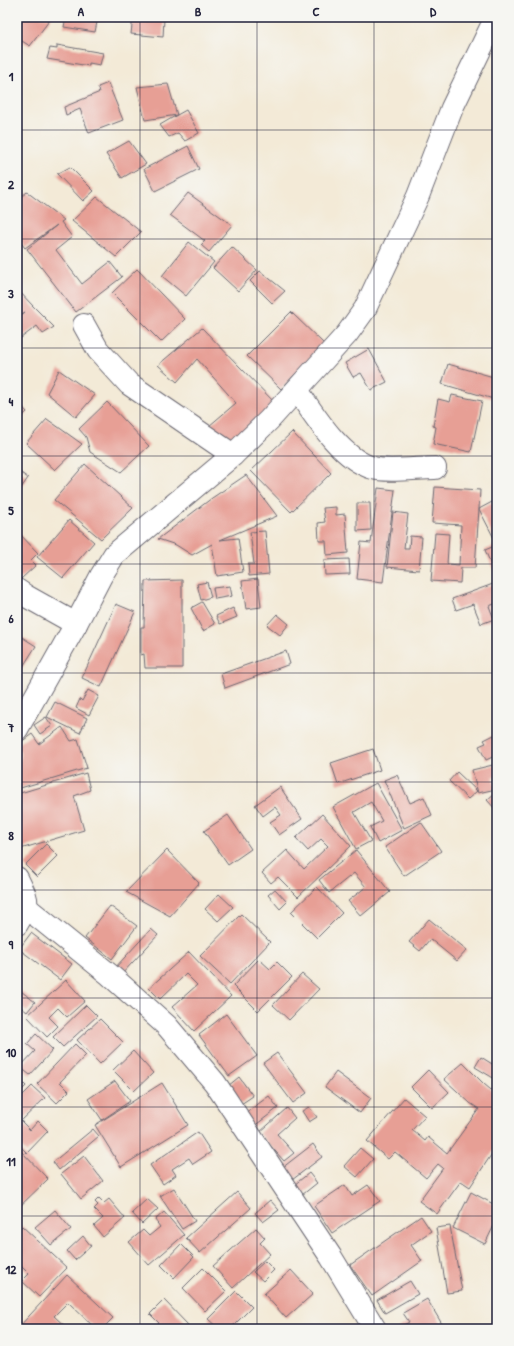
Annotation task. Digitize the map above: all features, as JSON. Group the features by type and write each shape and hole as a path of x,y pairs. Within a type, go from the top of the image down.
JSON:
{"street":[{"path":"17,729 114,555 233,455 269,420 347,334 365,309 418,196 452,108 496,17"},
{"path":"84,325 98,350 128,384 233,455"},
{"path":"297,390 325,430 346,452 361,464 374,469 435,468"},
{"path":"17,590 76,624"},
{"path":"17,878 27,902 22,916 110,975 167,1026 215,1083 331,1257 375,1329"}],"building":[{"path":"17,17 22,19 23,17 52,17 30,46 17,38"},
{"path":"66,17 98,17 95,32 64,27"},
{"path":"133,17 164,19 163,37 131,34"},
{"path":"57,45 103,53 100,65 89,63 89,66 47,59 50,48 57,49"},
{"path":"108,83 123,120 89,133 80,109 66,115 64,107 100,92 98,87"},
{"path":"168,84 177,115 145,120 137,87"},
{"path":"186,110 199,133 185,141 178,133 169,137 160,125"},
{"path":"129,141 146,164 122,178 106,154"},
{"path":"188,146 199,169 155,191 144,169"},
{"path":"70,167 94,191 83,201 57,174"},
{"path":"27,192 64,220 61,222 72,237 56,250 82,284 110,262 122,277 76,312 27,249 57,225 25,248 17,238 17,200"},
{"path":"188,193 232,225 209,252 201,245 205,241 170,215"},
{"path":"97,197 141,232 116,257 72,221"},
{"path":"189,242 214,262 186,296 162,276"},
{"path":"232,247 257,270 238,291 213,268"},
{"path":"137,269 185,319 161,342 112,293"},
{"path":"260,271 285,291 272,303 250,281"},
{"path":"17,289 54,327 43,334 37,326 17,341 17,318 25,312 17,317"},
{"path":"291,312 324,344 281,389 247,356"},
{"path":"202,328 277,405 234,447 209,426 236,403 197,359 177,382 158,365"},
{"path":"369,349 387,382 371,390 361,373 353,377 345,363"},
{"path":"448,364 497,378 497,400 442,384"},
{"path":"59,370 95,395 76,417 47,393"},
{"path":"452,395 482,401 471,452 433,444 436,427 433,426 438,399 450,402"},
{"path":"17,401 27,412 17,421"},
{"path":"107,402 149,446 121,472 90,452 86,437 79,429"},
{"path":"47,419 82,444 55,470 26,443"},
{"path":"292,432 331,473 291,512 251,471"},
{"path":"85,464 133,508 101,539 54,500"},
{"path":"17,470 28,478 17,494"},
{"path":"246,475 277,516 220,540 238,538 243,572 217,576 212,544 192,555 176,545 158,539 212,498"},
{"path":"435,487 480,490 475,568 461,568 460,583 431,581 435,533 449,534 447,564 459,565 461,525 432,523"},
{"path":"378,488 395,490 383,582 357,579 361,542 371,543"},
{"path":"492,502 496,508 497,507 497,544 479,509"},
{"path":"357,503 370,503 371,530 357,531"},
{"path":"336,507 336,515 345,514 348,553 327,555 326,541 319,541 318,523 325,522 323,508"},
{"path":"393,512 408,514 404,548 409,548 410,536 422,537 419,570 387,567"},
{"path":"69,520 94,542 63,578 37,557"},
{"path":"17,531 38,553 31,560 36,565 21,579 17,575"},
{"path":"265,531 269,574 249,576 248,564 254,564 250,532"},
{"path":"497,545 497,579 485,550"},
{"path":"349,559 350,574 325,575 324,560"},
{"path":"258,579 261,607 246,609 242,581"},
{"path":"182,580 182,668 145,668 144,654 141,655 141,627 144,627 145,581"},
{"path":"207,582 211,597 201,600 197,584"},
{"path":"493,584 497,595 497,603 489,606 494,619 481,624 473,604 456,610 452,599"},
{"path":"230,586 232,596 215,599 213,588"},
{"path":"202,602 215,624 203,631 191,608"},
{"path":"116,604 135,612 101,687 82,678"},
{"path":"233,608 237,617 220,624 216,616"},
{"path":"277,614 289,624 280,635 267,625"},
{"path":"17,634 36,646 17,676"},
{"path":"286,651 290,664 225,688 221,674"},
{"path":"88,690 99,696 89,715 76,708 80,699 82,701"},
{"path":"55,702 87,718 80,733 47,717"},
{"path":"46,717 52,726 40,734 34,725"},
{"path":"62,727 71,741 78,739 87,768 17,789 17,767 21,756 17,745 32,734 39,744"},
{"path":"494,735 497,740 497,755 486,760 479,746 486,743 484,740"},
{"path":"373,749 380,770 338,784 331,763"},
{"path":"497,764 497,776 493,777 496,789 478,793 472,770"},
{"path":"457,772 477,791 468,799 449,781"},
{"path":"86,773 90,790 74,796 84,830 17,850 17,794"},
{"path":"397,775 410,803 424,797 432,815 404,828 384,780"},
{"path":"376,783 402,830 378,843 370,827 382,821 371,802 354,812 371,841 356,849 333,807"},
{"path":"280,787 302,819 279,835 270,822 281,815 275,807 263,816 255,805"},
{"path":"497,791 497,811 487,800"},
{"path":"322,814 351,846 298,897 278,877 271,883 262,873 287,850 304,869 328,846 321,839 308,851 296,838"},
{"path":"228,815 251,849 228,865 204,831"},
{"path":"421,822 441,851 404,876 385,847"},
{"path":"46,844 58,856 37,877 25,865"},
{"path":"167,850 199,883 170,916 126,892"},
{"path":"356,850 390,892 361,916 348,901 366,887 354,873 329,893 319,880"},
{"path":"317,887 342,913 317,938 291,912"},
{"path":"275,889 287,902 280,909 268,895"},
{"path":"219,894 233,907 218,921 205,909"},
{"path":"110,906 137,926 112,959 85,938"},
{"path":"241,914 270,942 230,984 200,956"},
{"path":"429,919 467,950 457,961 430,939 420,951 409,942"},
{"path":"151,929 158,935 120,976 113,970"},
{"path":"31,933 72,964 60,980 19,949"},
{"path":"189,952 231,996 194,1031 172,1007 197,985 186,974 160,999 149,988"},
{"path":"259,959 270,969 277,962 292,977 258,1011 233,986"},
{"path":"302,974 319,989 289,1020 273,1005"},
{"path":"66,980 85,1001 67,1017 58,1008 49,1017 58,1026 47,1037 27,1016"},
{"path":"17,988 35,1002 27,1012 17,1004"},
{"path":"86,1005 97,1016 63,1047 53,1037"},
{"path":"226,1014 257,1056 229,1076 199,1035"},
{"path":"100,1019 123,1042 100,1064 77,1040"},
{"path":"36,1034 53,1050 30,1075 20,1067 35,1051 27,1044"},
{"path":"75,1044 86,1055 60,1082 69,1091 57,1103 37,1084"},
{"path":"133,1051 153,1073 134,1091 113,1070"},
{"path":"277,1053 307,1093 293,1103 263,1063"},
{"path":"481,1057 497,1067 497,1075 495,1079 475,1067"},
{"path":"463,1063 497,1095 497,1146 470,1187 461,1181 437,1214 419,1201 443,1168 438,1164 426,1178 395,1152 388,1159 367,1141 404,1098 425,1116 412,1130 425,1141 428,1137 447,1153 479,1109 470,1103 444,1079"},
{"path":"428,1070 449,1092 432,1108 411,1087"},
{"path":"336,1072 371,1098 360,1113 325,1087"},
{"path":"17,1077 26,1086 17,1095"},
{"path":"239,1077 253,1096 241,1104 228,1086"},
{"path":"115,1081 130,1101 102,1120 88,1099"},
{"path":"162,1083 188,1125 121,1167 95,1125"},
{"path":"32,1086 45,1098 21,1121 30,1130 38,1121 48,1131 27,1153 17,1143 17,1101"},
{"path":"269,1096 278,1108 253,1127 243,1115"},
{"path":"309,1107 317,1117 309,1122 302,1111"},
{"path":"287,1108 295,1118 277,1134 294,1153 284,1161 259,1133"},
{"path":"93,1129 99,1136 59,1170 53,1162"},
{"path":"198,1132 211,1152 193,1164 189,1158 172,1169 176,1175 163,1184 150,1165"},
{"path":"313,1144 322,1157 292,1180 282,1168"},
{"path":"17,1147 48,1179 17,1209"},
{"path":"360,1148 373,1159 357,1177 344,1166"},
{"path":"84,1156 103,1181 81,1199 61,1174"},
{"path":"309,1173 317,1183 297,1199 289,1189"},
{"path":"345,1185 352,1196 368,1185 380,1201 332,1233 314,1206"},
{"path":"174,1188 195,1221 182,1229 160,1196"},
{"path":"237,1192 251,1208 200,1253 186,1238"},
{"path":"471,1192 497,1206 497,1219 485,1244 453,1228"},
{"path":"99,1198 104,1203 109,1199 125,1218 103,1237 94,1226 103,1218 94,1209 98,1205 95,1202"},
{"path":"147,1199 158,1209 142,1224 132,1213"},
{"path":"270,1200 279,1210 263,1222 255,1213"},
{"path":"55,1210 71,1229 51,1245 35,1227"},
{"path":"164,1212 184,1235 149,1265 129,1242 143,1230 149,1236 160,1227 155,1220"},
{"path":"421,1216 431,1231 411,1245 422,1261 372,1296 350,1265"},
{"path":"22,1226 67,1268 39,1297 22,1281 29,1274 17,1262 17,1231"},
{"path":"450,1226 462,1291 447,1293 436,1228"},
{"path":"256,1228 265,1238 260,1243 270,1254 233,1288 213,1266"},
{"path":"83,1236 91,1246 75,1260 67,1251"},
{"path":"181,1244 194,1257 174,1278 161,1265"},
{"path":"265,1261 274,1270 263,1281 253,1272"},
{"path":"203,1268 226,1291 205,1311 183,1288"},
{"path":"291,1270 313,1294 286,1318 264,1294"},
{"path":"67,1275 113,1318 102,1329 96,1329 68,1302 54,1316 68,1329 17,1329"},
{"path":"410,1281 418,1294 385,1313 377,1300"},
{"path":"236,1291 252,1307 230,1329 219,1329 208,1319"},
{"path":"427,1299 445,1329 397,1329 409,1322 403,1313"},
{"path":"164,1300 188,1325 183,1329 152,1329 159,1323 150,1314"}]}
